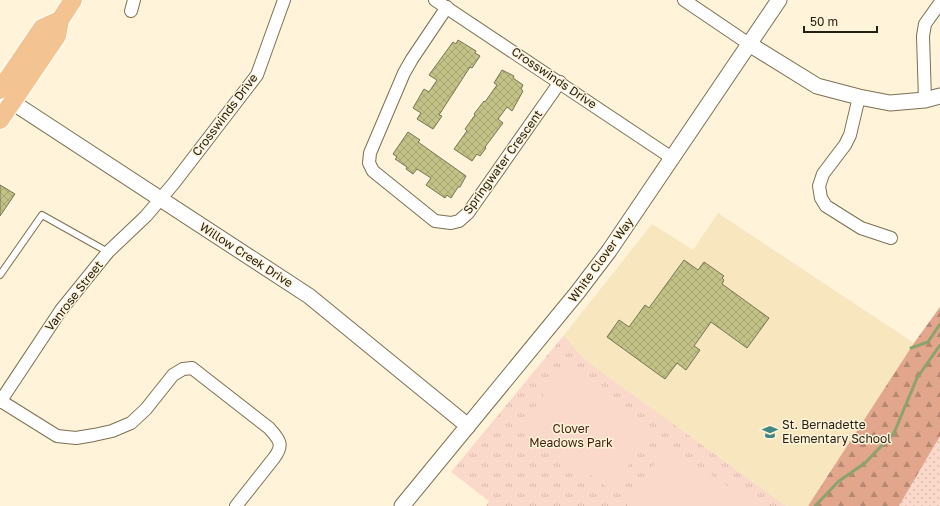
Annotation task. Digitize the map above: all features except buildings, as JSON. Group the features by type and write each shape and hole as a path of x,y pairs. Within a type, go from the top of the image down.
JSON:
{"main road":[{"path":"0,120 4,95 57,36 60,20 73,0"}],"street":[{"name":"Crosswinds Drive","path":"160,199 257,75 284,0"},
{"name":"Crosswinds Drive","path":"435,0 672,158"},
{"path":"684,0 749,44 817,86 859,98 890,102 925,100 940,96"},
{"name":"White Clover Way","path":"402,506 605,258 779,0"},
{"path":"925,100 923,36 925,24 940,3"},
{"name":"Springwater Crescent","path":"447,7 404,73 370,153 369,163 373,171 435,221 451,223 460,221 468,213 560,82"},
{"name":"Willow Creek Drive","path":"4,95 309,296 468,426"},
{"path":"859,98 850,135 845,145 824,174 818,186 821,198 826,206 861,228 891,238"},
{"name":"Vanrose Street","path":"0,402 61,310 108,252 146,216 160,199"},
{"path":"0,402 56,436 76,438 94,435 112,431 131,423 146,409 173,375 183,369 192,368 269,428 277,436 280,445 279,451 274,458 236,506"}],"lane":[{"path":"0,275 42,215 108,252"}],"shaded area":[{"name":"St. Bernadette Elementary School","path":"718,213 914,343 808,506 786,506 584,359 564,335 652,224 693,250"}],"green space":[{"path":"940,307 940,436 899,506 808,506 914,343"},
{"name":"Clover Meadows Park","path":"564,335 584,359 786,506 486,506 489,501 451,472"},
{"path":"564,367 653,431 611,490 521,426"},
{"path":"940,436 940,506 899,506"},
{"path":"666,446 759,506 627,506"}],"waterway":[{"path":"911,348 928,342 940,324"},
{"path":"815,506 839,481 865,463 894,433 917,378 940,345"}],"place":[{"name":"St. Bernadette Elementary School","path":"770,432"}]}
